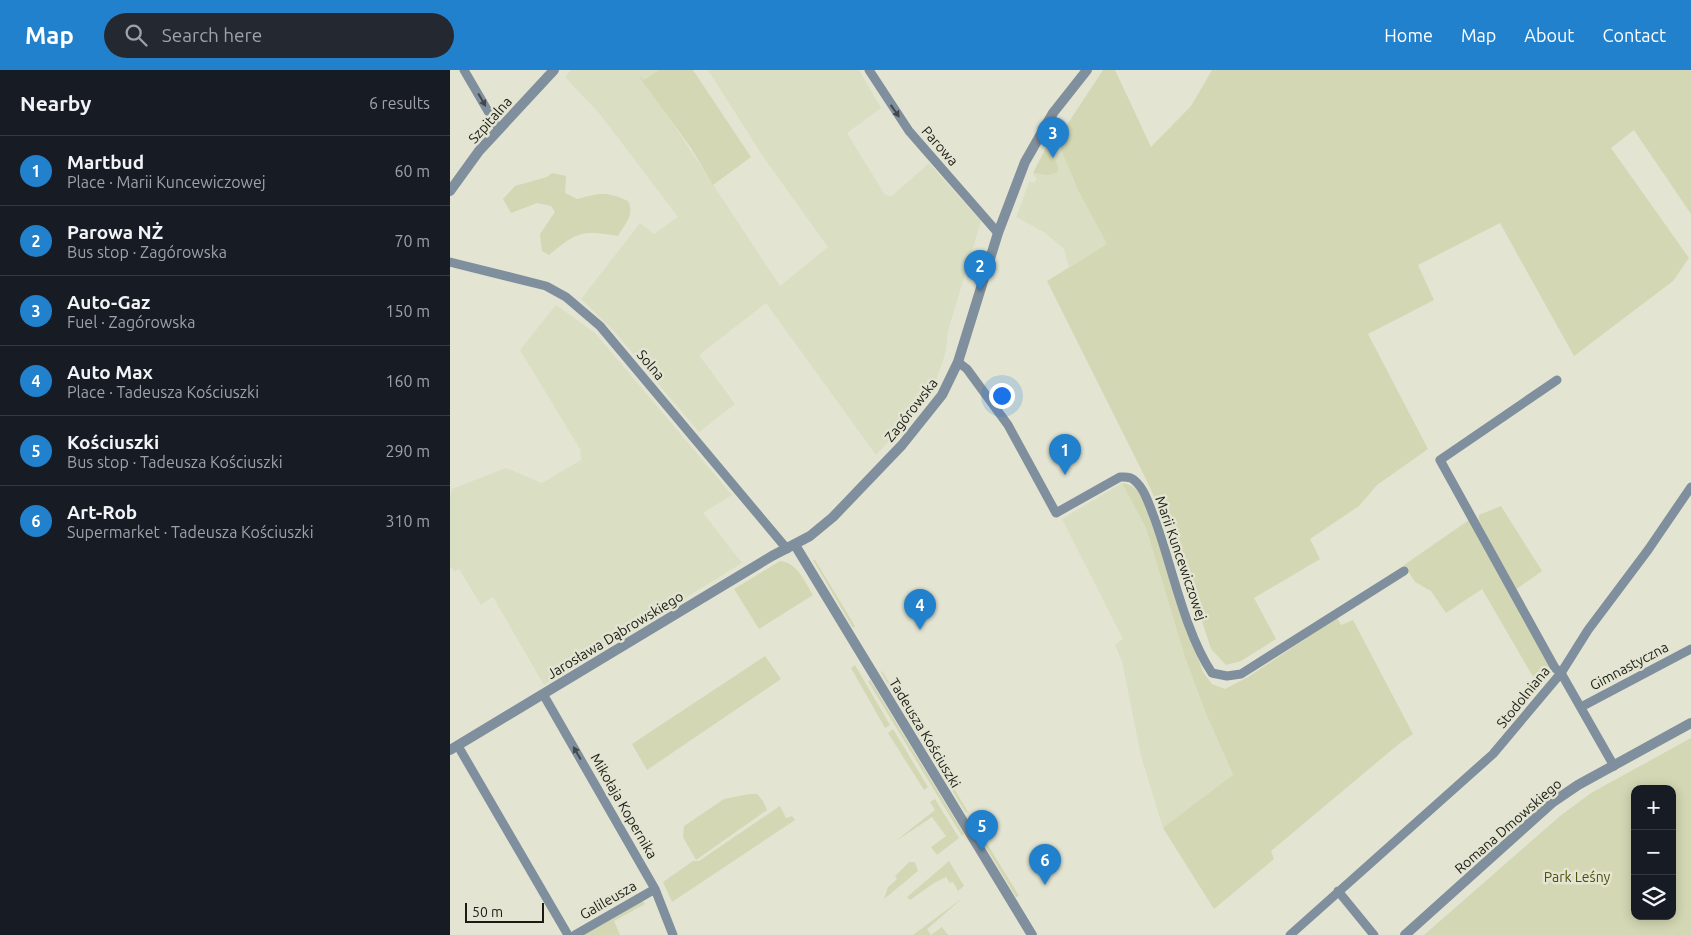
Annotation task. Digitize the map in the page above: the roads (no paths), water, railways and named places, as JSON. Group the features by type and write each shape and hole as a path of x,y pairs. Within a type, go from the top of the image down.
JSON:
{"street":[{"path":"464,70 499,130"},
{"name":"Szpitalna","path":"450,191 479,152 554,70"},
{"name":"Parowa","path":"869,70 909,131 998,233"},
{"name":"Zagórowska","path":"791,547 833,517 908,439 935,405 958,362 1014,187 1053,113 1087,70"},
{"name":"Solna","path":"450,262 546,286 584,311 605,332 791,547"},
{"name":"Marii Kuncewiczowej","path":"958,362 967,369 1008,425 1056,513 1120,477 1128,477 1135,480 1146,498 1166,549 1188,619 1212,673 1227,676 1241,674 1404,571"},
{"name":"Gimnastyczna","path":"1557,380 1440,460 1554,668 1561,673 1614,766"},
{"name":"Stodolniana","path":"1290,935 1493,754 1561,673 1588,630 1648,550 1691,487"},
{"name":"Jarosława Dąbrowskiego","path":"454,748 791,547"},
{"name":"Tadeusza Kościuszki","path":"791,547 1032,935"},
{"name":"Gimnastyczna","path":"1581,707 1691,649"},
{"name":"Mikołaja Kopernika","path":"544,694 655,889 673,935"},
{"name":"Romana Dmowskiego","path":"1405,935 1553,802 1578,785 1691,723"},
{"path":"454,748 568,935"},
{"name":"Galileusza","path":"575,935 655,889"},
{"path":"1338,891 1374,935"}],"place":[{"name":"Auto-Gaz","path":"1053,158"},
{"name":"Parowa NŻ","path":"980,291"},
{"name":"Martbud","path":"1065,475"},
{"name":"Auto Max","path":"920,630"},
{"name":"Kościuszki","path":"982,851"},
{"name":"Art-Rob","path":"1045,885"}],"park label":[{"name":"Park Leśny","path":"1577,877"}]}
